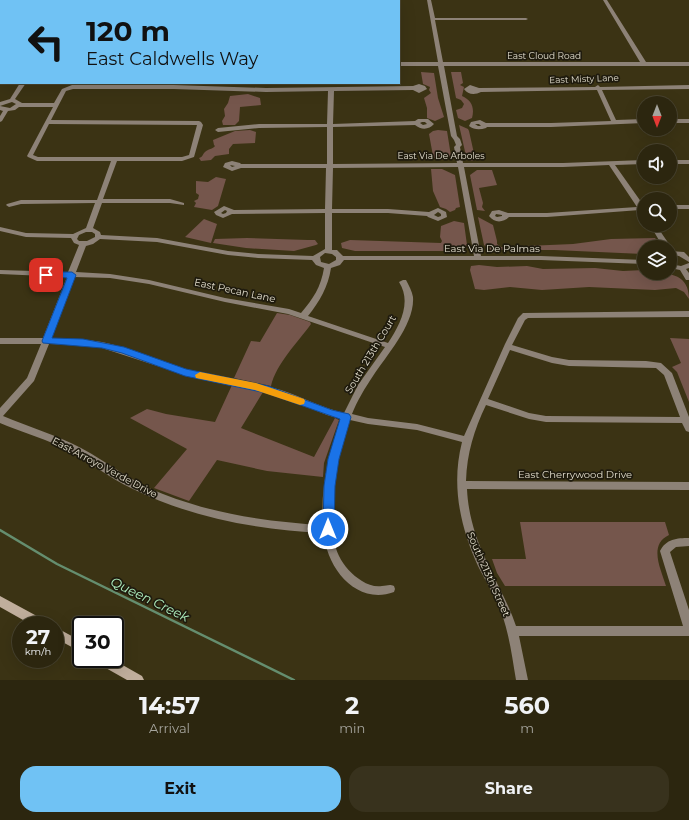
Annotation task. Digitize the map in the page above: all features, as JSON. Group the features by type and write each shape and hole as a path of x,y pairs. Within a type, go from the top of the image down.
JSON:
{"street":[{"path":"429,0 454,136 452,139 453,145 456,147 478,258"},
{"path":"605,0 644,64"},
{"path":"432,19 526,19"},
{"name":"East Cloud Road","path":"400,64 689,64"},
{"path":"12,100 22,84"},
{"path":"266,84 266,90"},
{"name":"East Misty Lane","path":"479,90 689,86"},
{"path":"47,122 199,123 200,125 192,156 188,158 33,158 30,156 47,122 64,90 72,87 162,87 266,90 414,88"},
{"path":"598,87 614,122"},
{"path":"328,251 331,90"},
{"path":"0,104 12,100 18,102 19,105"},
{"path":"0,108 7,110 15,108 19,105 56,105"},
{"path":"0,120 7,110"},
{"path":"677,121 689,121"},
{"path":"485,125 551,125 637,122"},
{"path":"218,130 259,126 330,126 417,123"},
{"path":"89,230 115,159"},
{"path":"611,162 637,200"},
{"name":"East Via De Arboles","path":"239,166 575,165 611,162 637,162"},
{"path":"677,162 689,162"},
{"path":"9,205 21,202 170,202 182,204"},
{"path":"677,207 689,207"},
{"path":"506,215 637,209"},
{"path":"231,212 388,211 430,214"},
{"path":"0,229 26,235 74,236 78,232 89,230 98,233 98,237"},
{"path":"74,236 76,242 83,244 90,243 98,237 151,240 228,253 258,256 315,258 318,254 328,251 337,253 340,258 335,265 328,266 320,265 315,258"},
{"path":"0,414 31,379 83,244"},
{"path":"677,253 689,260"},
{"name":"East Via De Palmas","path":"340,258 541,258 637,262"},
{"path":"303,316 325,286 328,266"},
{"path":"686,267 689,278"},
{"name":"East Pecan Lane","path":"0,272 110,276 149,282 303,316 389,346"},
{"name":"South 213th Court","path":"390,589 378,592 366,589 347,575 332,554 328,529 330,486 334,459 346,417 364,383 403,323 410,293 403,282"},
{"name":"South 213th Street","path":"522,680 512,631 505,608 472,539 464,509 461,485 462,462 467,440 483,401 522,318 526,315 689,314"},
{"path":"0,341 83,342 102,345 185,372 268,390 330,413 346,417 417,427 467,440"},
{"path":"483,401 529,416 546,419 687,425 668,373 658,365 569,363 552,360 508,347"},
{"name":"East Arroyo Verde Drive","path":"0,419 53,438 117,476 155,495 208,513 254,523 328,529"},
{"name":"East Cherrywood Drive","path":"461,485 689,486"},
{"path":"689,542 675,543 668,547 665,551 689,627"},
{"path":"0,601 26,616"},
{"path":"512,631 689,631"},
{"path":"117,668 138,680"}],"shaded area":[{"path":"421,72 434,73 438,98 444,117 435,121 427,118 427,108 424,98 431,93 429,90 430,87 423,84"},
{"path":"451,72 461,72 463,83 460,85 464,87 462,96 472,104 473,107 472,118 465,121 458,118 456,110 462,108 464,104 461,100 456,98"},
{"path":"248,94 260,98 261,105 240,107 239,121 235,125 223,125 222,121 225,116 224,109 230,96"},
{"path":"459,125 468,129 469,131 475,158 473,161 468,160 468,156 466,156"},
{"path":"250,130 256,132 255,143 233,144 229,149 229,154 215,156 211,160 201,161 199,158 206,151 215,146 213,140 235,131"},
{"path":"438,130 447,131 451,156 441,160 434,158 433,156 429,134"},
{"path":"431,169 442,169 455,175 460,207 450,212 440,207 433,191"},
{"path":"477,170 492,170 497,185 479,188 483,203 482,207 485,211 477,210 470,175"},
{"path":"216,177 226,179 218,206 212,210 194,207 196,203 194,201 198,199 199,195 196,193 196,181 208,182"},
{"path":"478,217 493,225 497,244 501,247 573,244 611,239 655,238 657,240 637,240 637,254 554,250 490,250 484,245"},
{"path":"204,219 217,224 211,243 185,237"},
{"path":"454,221 464,223 467,245 463,251 355,251 342,248 341,243 350,240 441,243 441,226"},
{"path":"247,238 315,240 318,244 294,251 246,248 213,243 215,239"},
{"path":"471,266 527,266 543,269 595,268 623,271 637,270 637,280 677,280 677,277 680,278 685,283 688,290 689,299 684,292 676,288 655,290 589,287 542,290 510,287 484,290 475,289 470,270"},
{"path":"277,313 290,315 310,322 311,324 282,361 271,386 234,378 251,341 260,342"},
{"path":"670,338 689,339 689,402 677,372 672,367 681,363"},
{"path":"232,385 263,392 241,428 314,457 335,418 339,420 324,463 323,477 267,471 217,460 189,501 154,488 187,449 130,418 147,409 166,414 215,422"},
{"path":"520,522 665,522 669,535 663,539 659,545 658,558 666,586 505,586 497,573 492,559 526,559"}],"waterway":[{"name":"Queen Creek","path":"0,530 57,564 294,680"}],"slow traffic":[{"path":"200,375 256,386 300,401"}],"route":[{"path":"46,275 72,275 46,341 83,342 102,345 185,372 256,386 280,393 330,413 346,417 338,439 334,459 330,486 328,529"}]}
